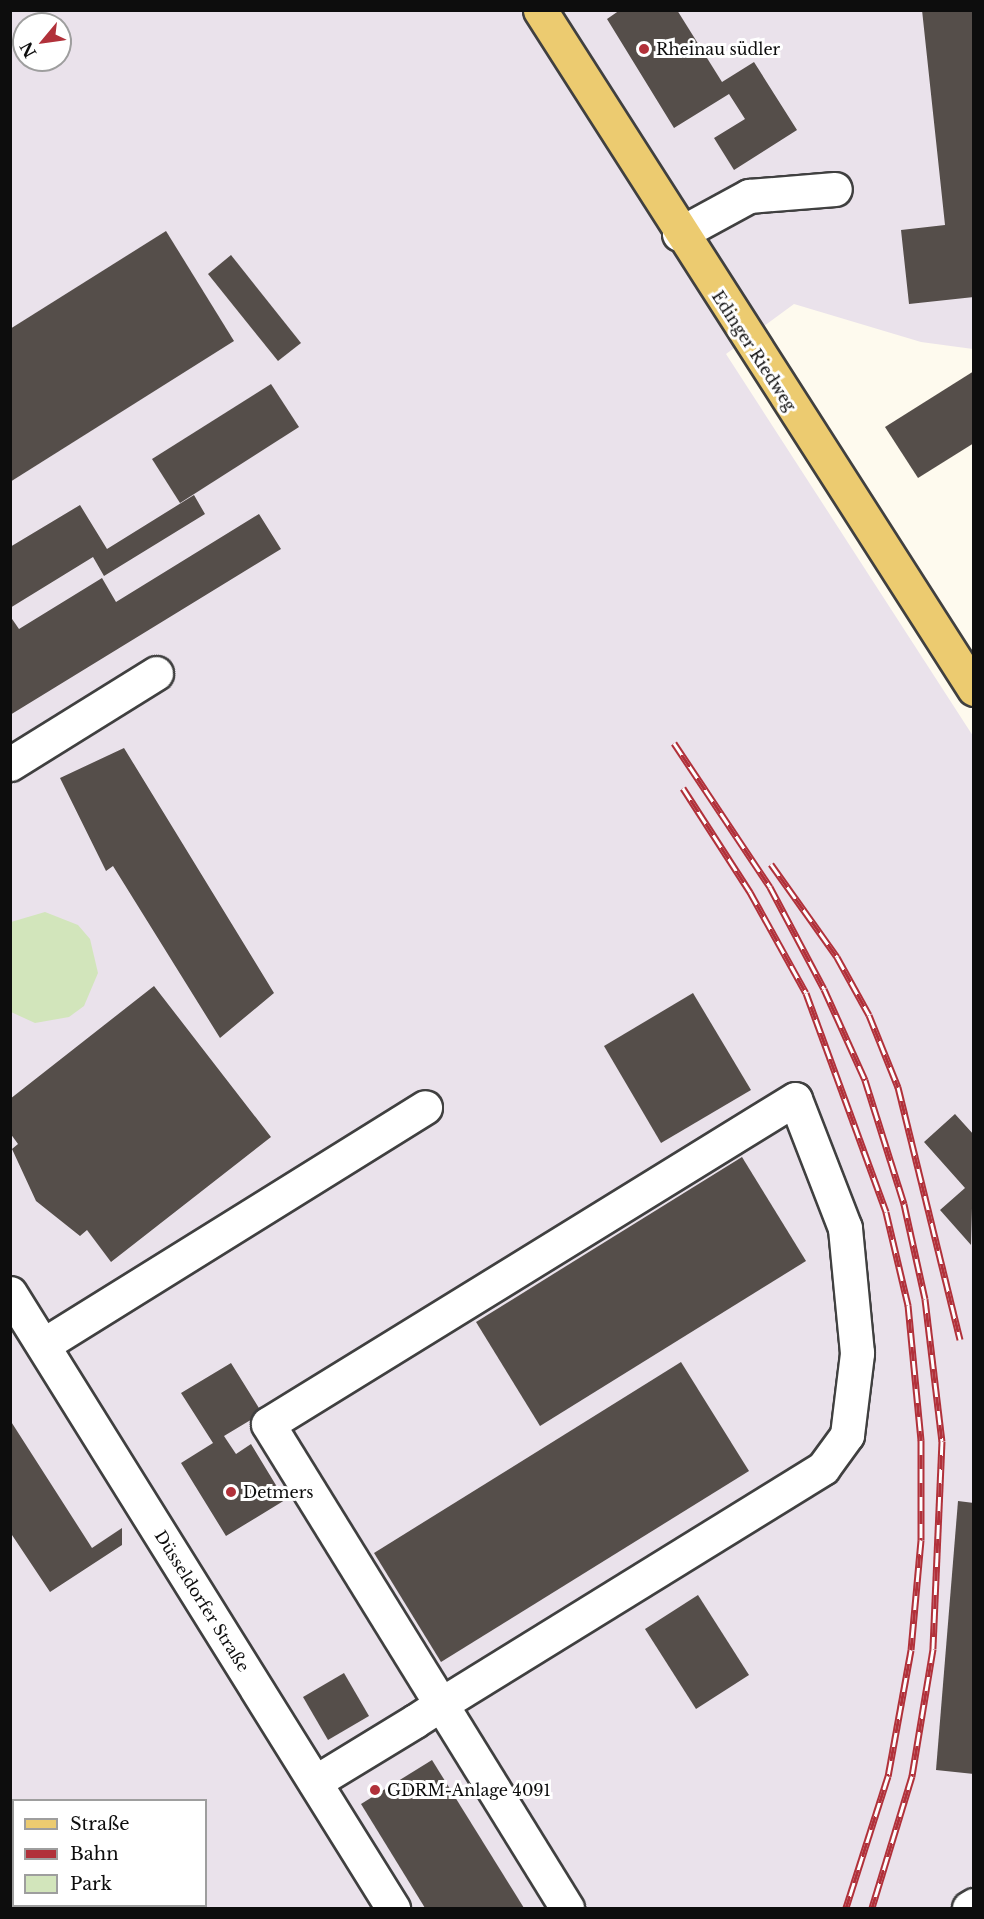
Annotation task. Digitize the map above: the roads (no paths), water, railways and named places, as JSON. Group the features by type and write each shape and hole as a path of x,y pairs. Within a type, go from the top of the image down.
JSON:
{"main road":[{"name":"Edinger Riedweg","path":"540,10 679,234 974,689"}],"street":[{"path":"679,234 749,196 835,189"},
{"path":"10,764 156,674"},
{"path":"315,1782 441,1704 823,1468 847,1435 857,1353 845,1228 795,1099 268,1424 441,1704 567,1908"},
{"path":"43,1345 425,1107"},
{"name":"Düsseldorfer Straße","path":"10,1293 393,1908"},
{"path":"969,1908 974,1905"}],"railway":[{"path":"674,743 770,887 824,989 865,1080 904,1204 925,1299 942,1441 933,1649 912,1776 872,1908"},
{"path":"683,788 750,892 806,993 886,1212 908,1305 921,1440 921,1540 911,1650 888,1776 846,1908"},
{"path":"771,864 837,957 869,1015 898,1087 960,1339"}],"place":[{"name":"Rheinau südler","path":"644,49"},
{"name":"Detmers","path":"231,1492"},
{"name":"GDRM-Anlage 4091","path":"375,1790"}]}
